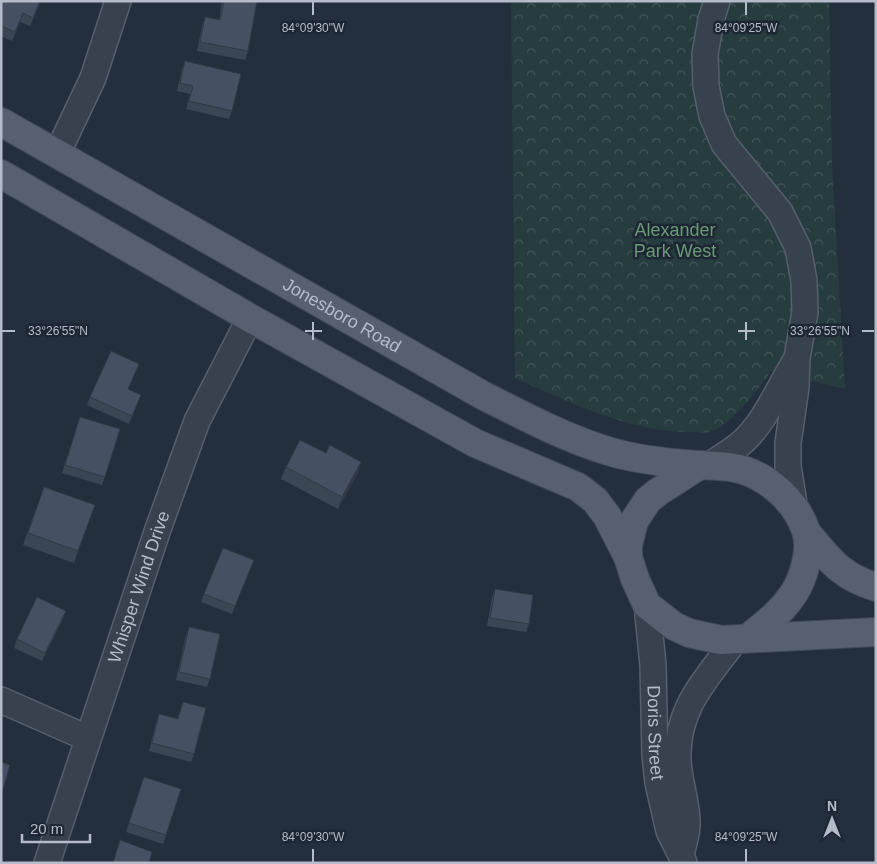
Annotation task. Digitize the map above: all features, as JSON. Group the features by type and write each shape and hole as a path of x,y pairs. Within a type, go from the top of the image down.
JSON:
{"main road":[{"name":"Jonesboro Road","path":"1,122 484,396 540,424 610,452 652,461 705,465"},
{"path":"1,174 250,318 475,443 578,487 595,500 608,516 628,557 635,579 647,605 674,626 705,638 741,639 876,632"},
{"path":"628,557 630,533 634,521 644,505 658,492 705,465 730,466 745,470 776,488 835,567 859,582 876,587"},
{"path":"741,639 785,606 795,592 806,562 801,521"}],"street":[{"path":"57,154 93,78 118,1"},
{"path":"717,1 711,20 705,54 706,86 712,116 724,144 740,166 755,180 780,212 798,248 804,281 805,312 797,358 796,387 788,443 788,466 801,521"},
{"name":"Whisper Wind Drive","path":"47,863 158,528 198,421 250,318"},
{"path":"705,465 740,445 754,430 797,358"},
{"name":"Doris Street","path":"647,605 653,665 654,737 658,783 669,831 682,859"},
{"name":"Doris Street","path":"682,859 687,824 678,760 681,729 686,712 703,680 741,639"},
{"path":"1,700 87,738"}],"green space":[{"name":"Alexander Park West","path":"511,1 829,1 832,164 845,389 771,371 753,395 729,421 713,431 704,433 648,428 625,422 602,415 515,378"}],"building":[{"path":"1,1 40,1 33,18 23,13 15,32 1,26"},
{"path":"224,1 257,1 248,51 200,42 205,17 220,20"},
{"path":"185,61 241,74 232,111 189,101 193,86 180,83"},
{"path":"111,351 139,364 128,389 141,395 132,416 90,397"},
{"path":"80,417 120,429 105,477 65,465"},
{"path":"300,440 326,453 330,445 361,462 342,497 286,467"},
{"path":"44,487 95,505 78,551 28,533"},
{"path":"223,548 254,560 235,606 204,594"},
{"path":"495,589 533,595 529,624 490,618"},
{"path":"37,597 66,611 45,653 17,639"},
{"path":"189,627 220,634 210,679 179,672"},
{"path":"183,702 206,708 194,754 152,743 159,714 178,719"},
{"path":"1,762 10,765 1,796"},
{"path":"144,777 181,789 166,835 129,823"},
{"path":"120,840 152,852 149,863 113,863"}]}
